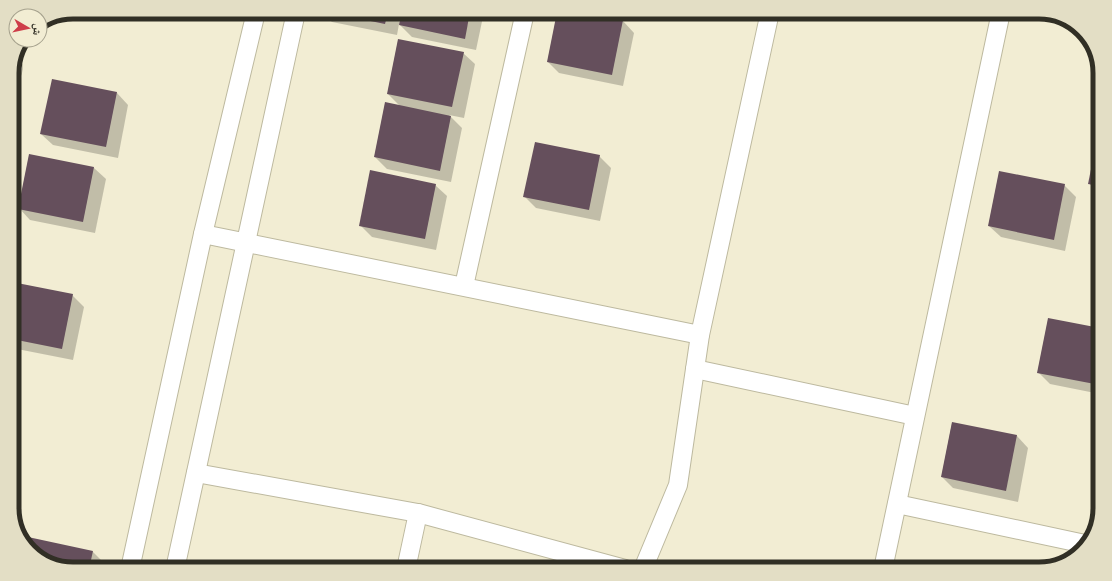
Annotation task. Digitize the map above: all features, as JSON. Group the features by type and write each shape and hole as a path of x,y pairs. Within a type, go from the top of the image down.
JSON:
{"street":[{"path":"132,562 202,234 254,19"},
{"path":"177,562 294,19"},
{"path":"464,286 523,19"},
{"path":"646,562 678,485 700,335 768,19"},
{"path":"885,562 1000,19"},
{"path":"202,234 700,335"},
{"path":"695,370 915,416"},
{"path":"196,473 418,513 599,562"},
{"path":"897,504 1081,543"},
{"path":"408,562 418,513"}],"building":[{"path":"361,19 386,19 385,24"},
{"path":"400,19 469,19 465,39 399,25"},
{"path":"556,19 623,20 612,75 547,62"},
{"path":"398,39 464,52 452,107 387,94"},
{"path":"52,79 117,92 106,147 40,134"},
{"path":"385,102 451,116 440,171 374,157"},
{"path":"535,142 600,155 589,210 523,197"},
{"path":"29,154 94,167 83,222 19,209"},
{"path":"1093,159 1093,185 1088,184"},
{"path":"370,170 436,184 425,239 359,226"},
{"path":"999,171 1065,184 1054,240 988,226"},
{"path":"19,283 73,294 62,349 19,340"},
{"path":"1048,318 1093,327 1093,384 1037,373"},
{"path":"952,422 1017,435 1006,491 941,477"},
{"path":"28,538 93,551 91,562 73,562 56,559 37,549"}]}
